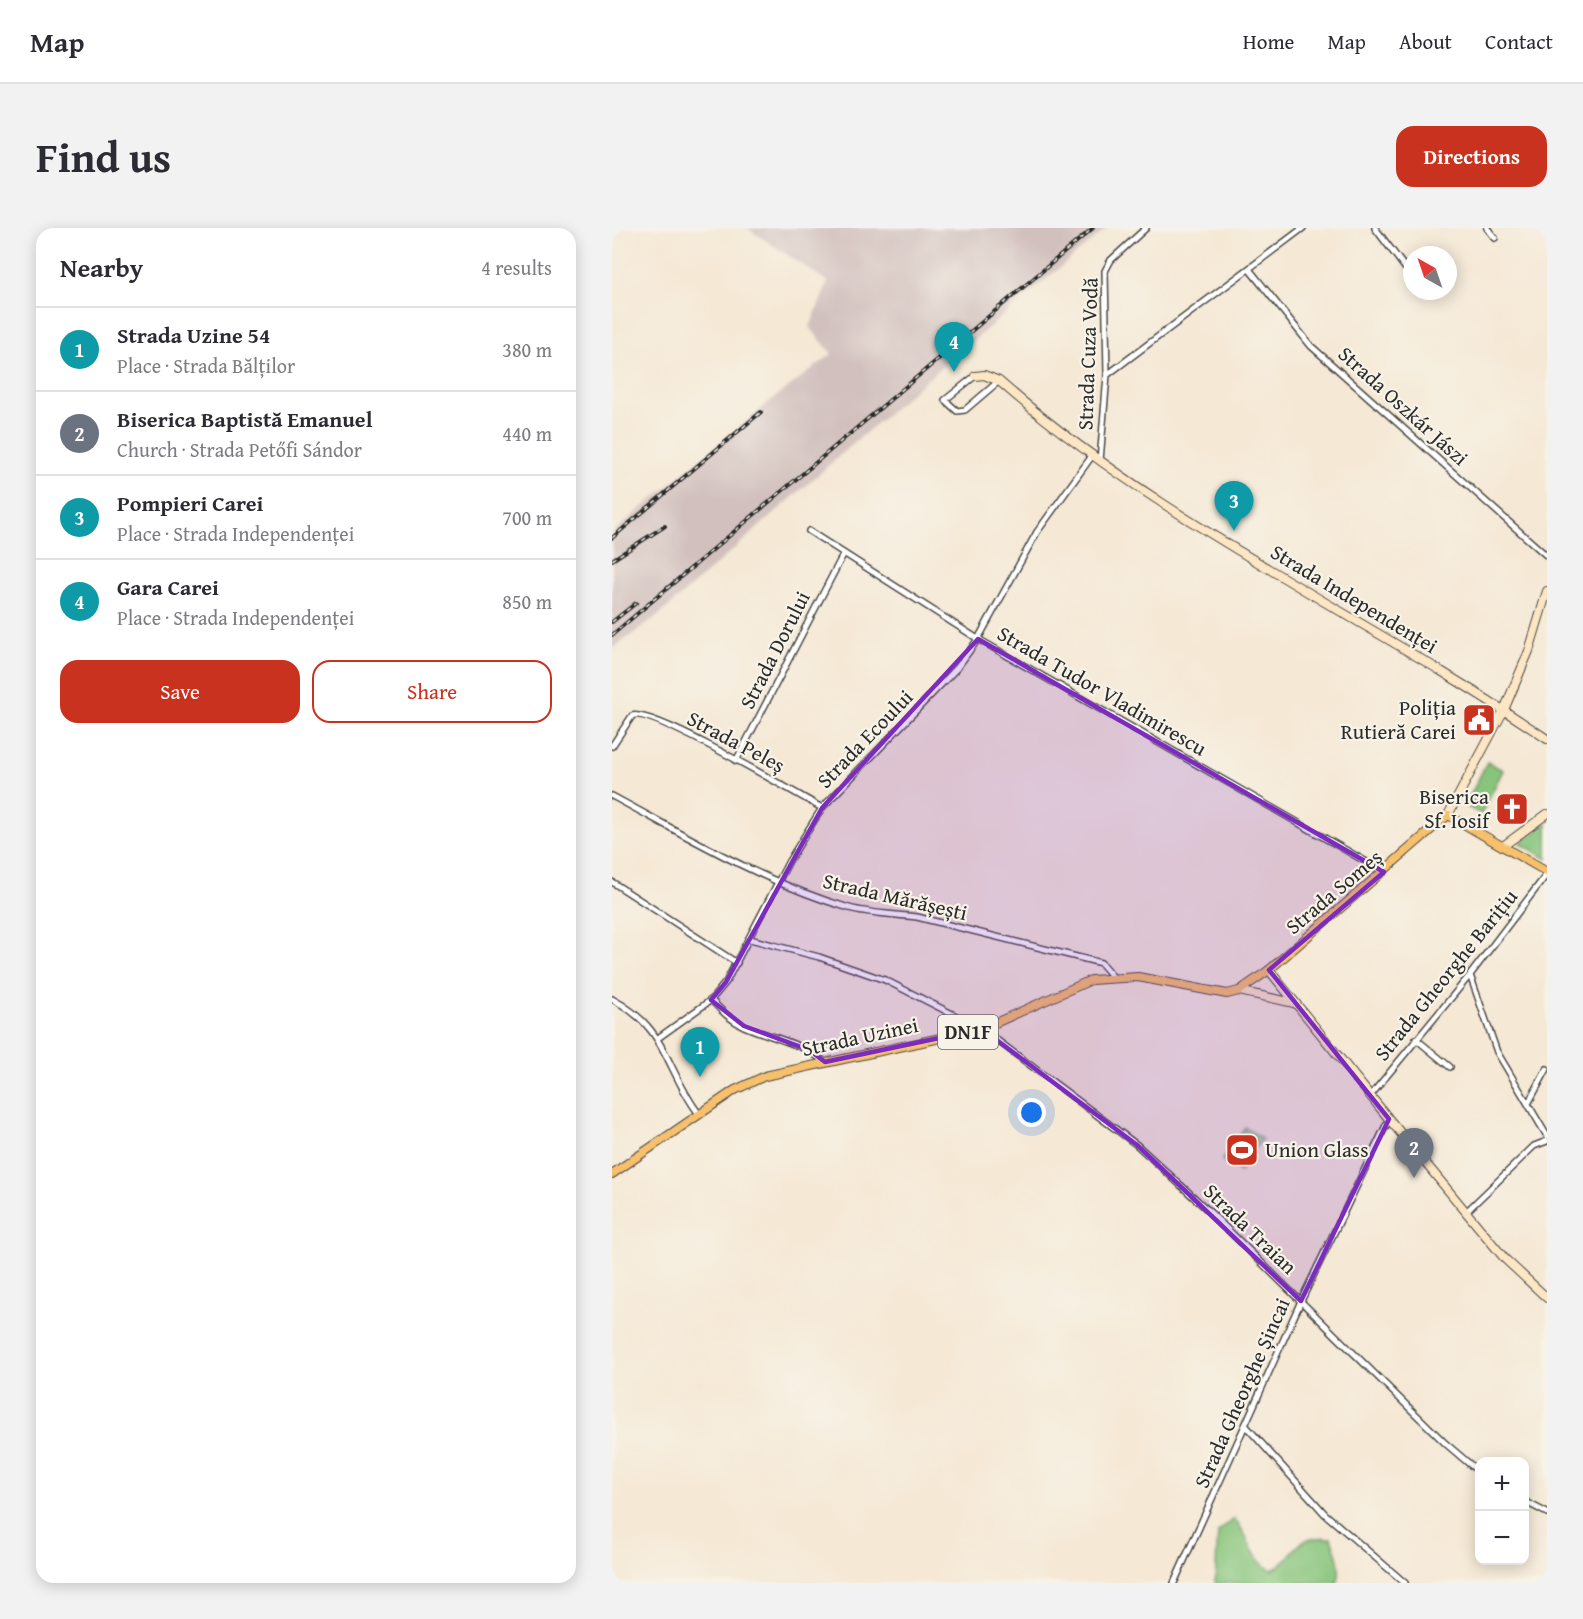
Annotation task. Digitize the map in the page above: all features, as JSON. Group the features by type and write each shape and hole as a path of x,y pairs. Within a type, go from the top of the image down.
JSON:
{"main road":[{"name":"Strada Independenței","path":"975,376 984,375 999,381 1092,456 1280,576 1504,710 1547,739"},
{"path":"1547,591 1544,608 1529,651 1504,710 1448,815 1547,873"},
{"path":"1503,846 1547,814"},
{"name":"Strada Someș","path":"1239,990 1269,970 1448,815"},
{"path":"1269,970 1505,1259 1547,1298"},
{"name":"Strada Uzinei","path":"612,1174 735,1090 765,1076 982,1029 1091,980 1138,977 1227,994 1239,990"},
{"path":"1239,990 1294,1003"}],"street":[{"name":"Strada Cuza Vodă","path":"1100,461 1107,375 1105,271 1111,260 1146,228"},
{"path":"1107,375 1303,228"},
{"path":"1375,228 1403,265"},
{"path":"1487,228 1495,238"},
{"name":"Strada Oszkár Jászi","path":"1249,269 1311,346 1547,556"},
{"name":"Strada Independenței","path":"975,376 945,399 957,411 965,410 999,381"},
{"name":"Strada Ecoului","path":"658,1038 711,999 726,982 777,884 822,808 957,668 978,639 1037,532 1092,456"},
{"name":"Strada Tudor Vladimirescu","path":"809,531 843,555 978,639 1384,872"},
{"name":"Strada Dorului","path":"736,761 843,555"},
{"name":"Strada Peleș","path":"612,746 632,716 642,714 673,727 822,808"},
{"name":"Strada Mărășești","path":"612,796 777,884 859,910 916,917 1101,963 1113,977"},
{"name":"Strada Gheorghe Barițiu","path":"1371,1095 1470,975 1547,873"},
{"path":"612,882 736,963"},
{"name":"Strada Traian","path":"750,939 819,957 885,980 982,1029 1137,1145 1301,1301 1445,1443 1475,1469"},
{"path":"1470,975 1497,1052 1529,1102 1547,1137"},
{"path":"612,999 639,1015 658,1038 689,1101 699,1114"},
{"path":"711,999 728,1017 744,1026 809,1050 825,1062"},
{"path":"1416,1039 1450,1067"},
{"path":"1529,1102 1547,1069"},
{"name":"Strada Gheorghe Șincai","path":"1174,1583 1301,1301 1389,1119"},
{"path":"1466,1212 1534,1146 1547,1141"},
{"path":"1246,1426 1325,1514 1405,1583"},
{"path":"1529,1504 1547,1513"}],"highlighted area":[{"path":"978,639 1384,872 1269,970 1389,1119 1301,1301 1137,1145 982,1029 825,1062 809,1050 744,1026 711,1000 726,982 822,808"}],"shaded area":[{"path":"747,228 1107,228 912,392 659,615 612,649 612,533 770,401 832,354 810,327 828,282"}],"green space":[{"path":"1487,762 1503,770 1481,814 1465,806"},
{"path":"1547,823 1547,859 1520,843"},
{"name":"Union Glass","path":"1245,1127 1262,1139 1240,1172 1222,1160"},
{"path":"1234,1519 1259,1561 1272,1570 1308,1539 1331,1538 1339,1566 1337,1583 1215,1583 1218,1532"}],"railway":[{"path":"612,635 1093,228"},
{"path":"612,538 761,412"},
{"path":"612,560 665,526"},
{"path":"612,622 636,603"}],"place":[{"name":"Gara Carei","path":"954,372"},
{"name":"Pompieri Carei","path":"1234,531"},
{"name":"Poliția Rutieră Carei","path":"1479,720"},
{"name":"Biserica Sf. Iosif","path":"1512,809"},
{"name":"Strada Uzine 54","path":"700,1077"},
{"name":"Union Glass","path":"1242,1150"},
{"name":"Biserica Baptistă Emanuel","path":"1414,1178"}]}
